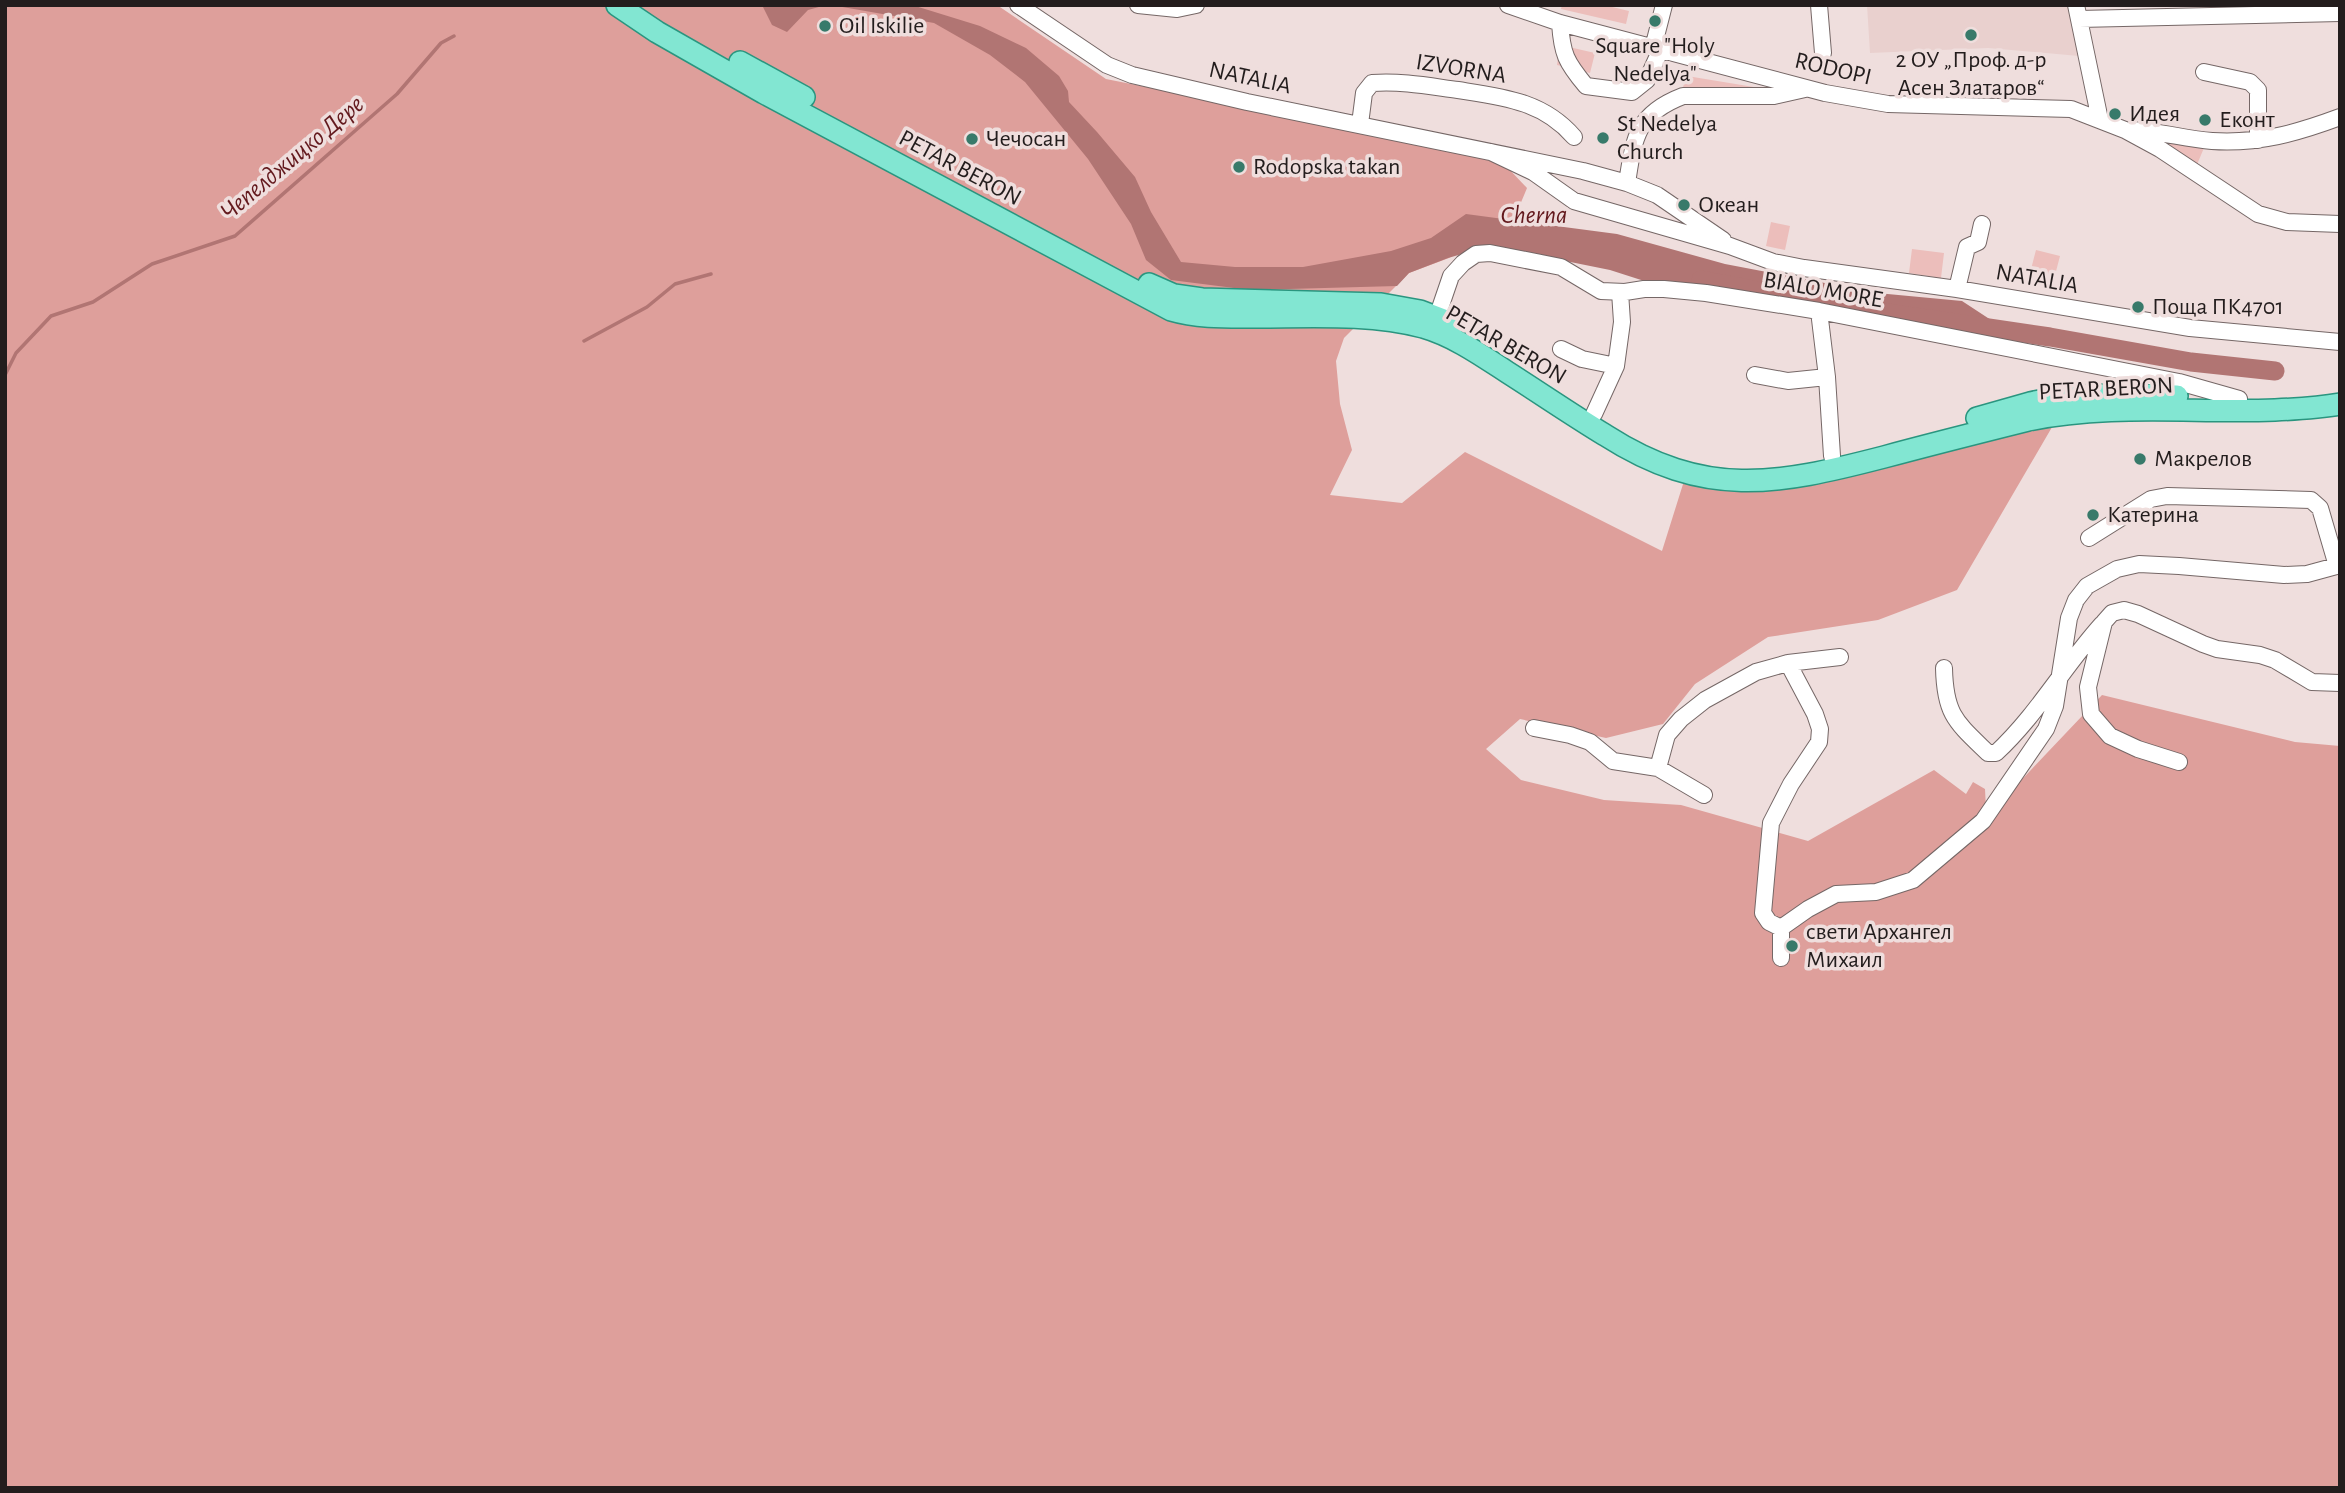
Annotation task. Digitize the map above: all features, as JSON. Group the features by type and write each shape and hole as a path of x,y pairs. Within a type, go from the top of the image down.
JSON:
{"main road":[{"name":"PETAR BERON","path":"617,5 657,32 764,93 1171,310 1185,314 1220,316 1367,318 1435,331 1478,353 1629,449 1685,472 1753,482 1796,478 2044,416 2087,411 2122,402 2248,411 2340,404"},
{"name":"PETAR BERON","path":"642,5 772,80 1161,290 1202,299 1366,303 1420,311 1476,335 1594,414 1657,448 1687,460 1737,468 1779,467 1832,456 2031,403 2300,397 2340,391"}],"street":[{"name":"NATALIA","path":"1017,5 1107,65 1132,75 1549,162 1627,183 1657,195 1730,246"},
{"path":"1138,5 1177,9 1196,5"},
{"name":"RODOPI","path":"1508,5 1554,16 1657,49 1825,93 1888,104 2071,109 2125,130 2160,149 2258,214 2287,222 2340,224"},
{"path":"1554,16 1567,64 1586,86 1632,92 1647,80 1657,49 1664,5"},
{"path":"1819,5 1823,53"},
{"path":"2100,120 2078,12 2340,13"},
{"path":"2204,72 2250,82 2258,90 2258,140"},
{"name":"IZVORNA","path":"1360,124 1364,93 1372,83 1422,83 1525,103 1561,122 1574,137"},
{"path":"1627,183 1634,139 1652,112 1674,100 1683,96 1774,96 1809,88"},
{"path":"2125,130 2212,141 2258,140 2284,136 2339,119"},
{"name":"NATALIA","path":"1491,152 1533,172 1574,201 1730,246 1773,262 2190,328 2340,342"},
{"path":"1957,289 1967,247 1978,242 1982,224"},
{"name":"BIALO MORE","path":"1437,317 1451,276 1463,263 1476,254 1510,255 1561,267 1601,291 1664,289 1819,311 2179,382 2239,398"},
{"path":"1594,414 1616,366 1622,322 1620,292"},
{"path":"1819,311 1832,456"},
{"path":"1561,349 1581,359 1616,366"},
{"path":"1755,375 1788,381 1827,377"},
{"path":"1781,928 1836,894 1876,892 1913,880 1983,821 2046,729 2054,706 2070,618 2076,600 2087,586 2117,569 2139,565 2284,575 2307,574 2339,565 2320,508 2311,500 2167,495 2151,499 2089,538"},
{"path":"1944,668 1947,705 1956,722 1988,753 1996,753 2012,738 2076,654 2112,613 2124,610 2217,649 2260,655 2275,660 2312,682 2340,683"},
{"path":"2104,622 2088,687 2091,714 2110,736 2138,749 2179,762"},
{"path":"1658,768 1667,735 1681,719 1705,700 1756,672 1799,660 1840,657"},
{"path":"1781,928 1769,922 1763,913 1771,823 1791,784 1819,742 1820,729 1788,663"},
{"path":"1534,728 1590,742 1613,761 1658,768 1704,795"},
{"path":"1781,928 1781,958"}],"shaded area":[{"path":"5,5 997,5 1106,79 1474,152 1507,167 1527,188 1514,219 1449,258 1409,273 1344,338 1336,361 1340,404 1352,450 1330,495 1402,503 1465,452 1662,551 1684,481 1715,489 2055,422 1957,590 1878,620 1768,637 1695,684 1663,724 1606,738 1520,719 1486,749 1521,780 1604,800 1681,805 1808,841 1934,770 1966,794 1973,782 1985,789 1986,809 1991,812 2102,695 2295,742 2340,746 2340,1488 5,1488"},
{"path":"762,5 826,5 808,10 787,32 772,25"},
{"path":"831,5 912,5 980,26 1026,48 1059,76 1068,91 1069,102 1135,177 1151,212 1181,262 1235,267 1303,267 1391,251 1431,238 1466,214 1617,234 1725,264 1877,293 1962,301 1991,320 1937,318 1740,281 1713,289 1663,287 1610,270 1521,252 1483,248 1409,273 1397,286 1250,290 1171,280 1146,260 1131,224 1088,159 1025,82 990,55 934,23"},
{"path":"1562,5 1604,5 1629,11 1626,24 1561,9"},
{"name":"2 ОУ „Проф. д-р Асен Златаров“","path":"1867,5 2070,5 2079,56 1988,48 1870,53"},
{"path":"1560,45 1595,53 1590,73 1557,65"},
{"path":"1687,76 1778,91 1683,87"},
{"path":"2152,138 2206,143 2196,167"},
{"path":"1771,222 1790,226 1785,250 1766,246"},
{"path":"1912,249 1944,253 1941,278 1909,273"},
{"path":"2036,250 2060,256 2054,279 2030,273"}],"waterway":[{"name":"Чепелджицко Дере","path":"5,375 16,353 51,316 93,302 152,264 235,236 397,94 441,43 454,36"},
{"path":"584,341 647,307 675,284 711,274"},
{"name":"Cherna","path":"1701,280 1833,305 2050,337 2191,362 2275,371"}],"place":[{"name":"Square \"Holy Nedelya\"","path":"1655,21"},
{"name":"Oil Iskilie","path":"825,26"},
{"name":"2 ОУ „Проф. д-р Асен Златаров“","path":"1971,35"},
{"name":"Идея","path":"2115,114"},
{"name":"Еконт","path":"2205,120"},
{"name":"St Nedelya Church","path":"1603,138"},
{"name":"Чечосан","path":"972,139"},
{"name":"Rodopska takan","path":"1239,167"},
{"name":"Океан","path":"1684,205"},
{"name":"Поща ПК4701","path":"2138,307"},
{"name":"Макрелов","path":"2140,459"},
{"name":"Катерина","path":"2093,515"},
{"name":"свети Архангел Михаил","path":"1792,946"}]}
